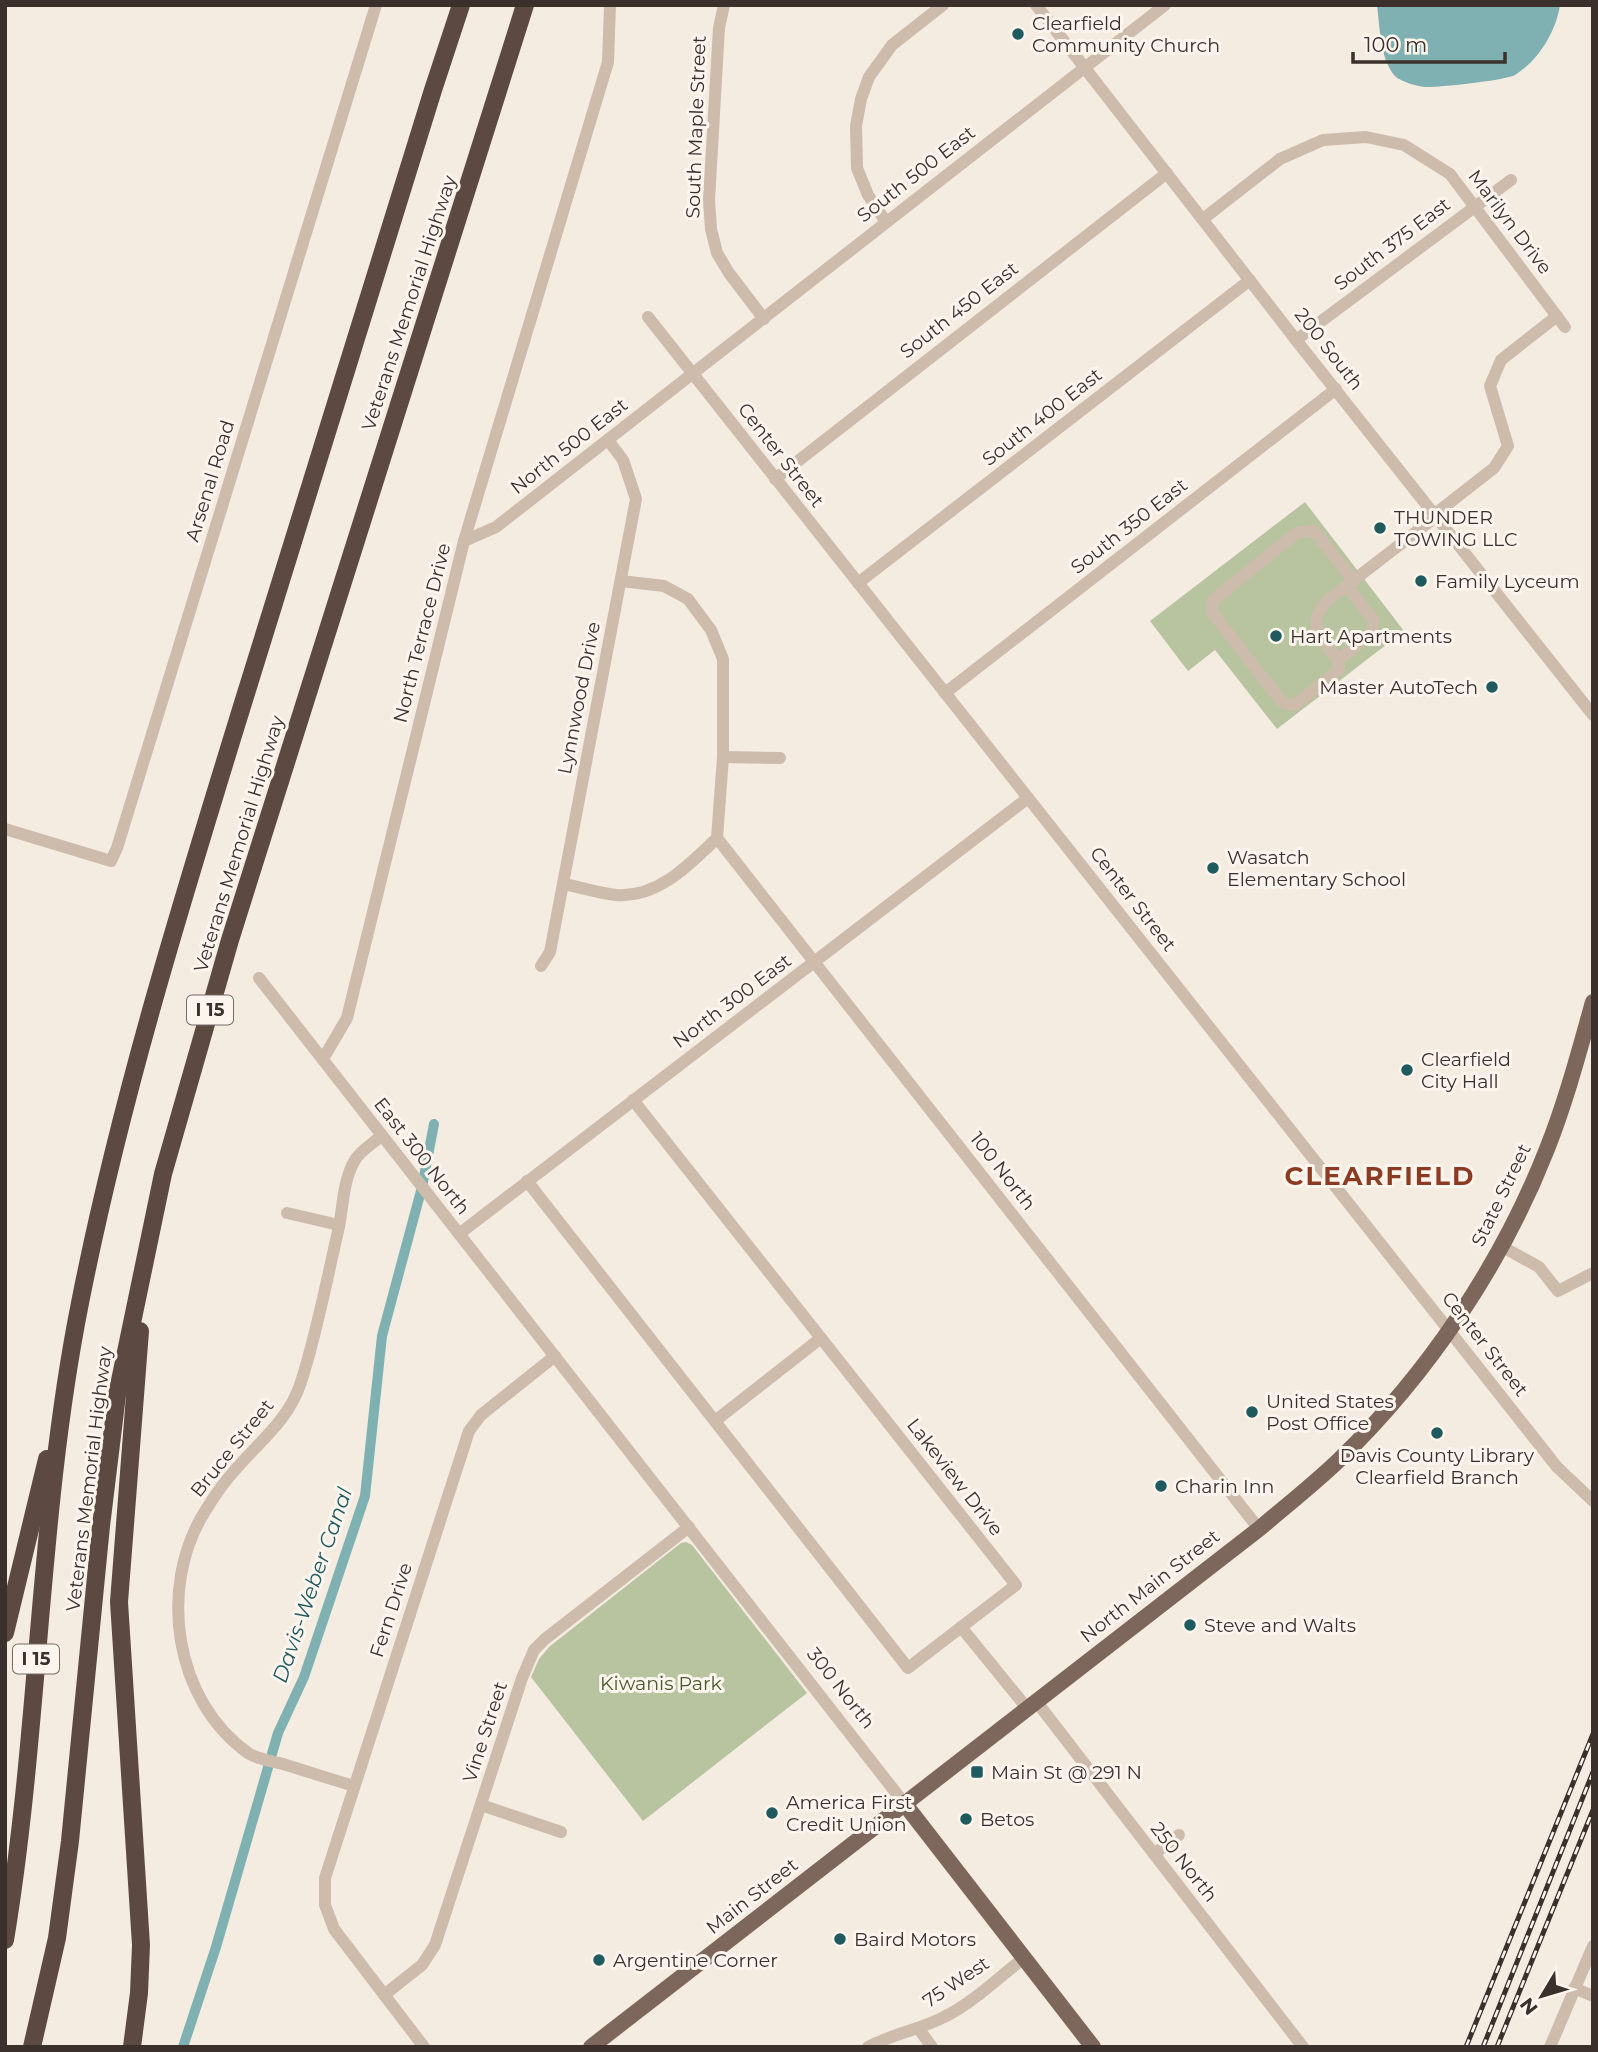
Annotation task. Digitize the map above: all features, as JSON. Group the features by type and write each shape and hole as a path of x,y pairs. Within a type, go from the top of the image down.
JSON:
{"highway":[{"name":"Veterans Memorial Highway","path":"5,1940 24,1800 44,1565 67,1378 79,1306 109,1165 187,886 461,5"},
{"name":"Veterans Memorial Highway","path":"32,2047 57,1938 115,1408 163,1174 234,927 525,5"},
{"path":"132,2043 140,1980 141,1932 119,1602 146,1252"},
{"path":"5,1633 67,1378"}],"main road":[{"name":"State Street","path":"1407,1386 1449,1329 1501,1246 1532,1185 1554,1131 1593,1002"},
{"name":"North Main Street","path":"904,1804 1259,1528 1340,1459 1407,1386"},
{"name":"300 North","path":"904,1804 1093,2047"},
{"name":"Main Street","path":"600,2044 904,1804"}],"street":[{"name":"Arsenal Road","path":"5,829 111,861 117,848 376,5"},
{"name":"North Terrace Drive","path":"323,1059 347,1018 464,541 608,62 610,5"},
{"name":"South Maple Street","path":"724,5 719,27 709,187 711,229 717,253 764,318"},
{"path":"886,222 868,195 857,168 856,126 861,99 869,77 892,45 943,5"},
{"name":"200 South","path":"1037,5 1296,340 1593,715"},
{"name":"South 500 East","path":"693,374 1165,5"},
{"name":"Marilyn Drive","path":"1203,219 1280,159 1324,140 1366,137 1404,145 1450,174 1565,327"},
{"name":"South 450 East","path":"775,479 1167,173"},
{"name":"South 375 East","path":"1296,340 1511,180"},
{"name":"South 400 East","path":"858,583 1250,280"},
{"path":"1338,660 1372,633 1375,628 1374,621 1350,583 1315,532 1297,533 1213,600 1212,611 1282,702 1296,704 1339,670 1338,660 1318,634 1316,624 1322,607 1350,583 1494,468 1508,446 1490,386 1501,360 1557,316"},
{"name":"Center Street","path":"648,317 1557,1467 1593,1501"},
{"name":"North 500 East","path":"464,541 496,527 693,374"},
{"name":"South 350 East","path":"945,693 1336,389"},
{"name":"Lynnwood Drive","path":"541,966 550,952 636,499 623,460 608,440"},
{"path":"563,884 618,895 649,892 684,870 717,838 723,757 723,659 711,630 688,599 664,586 621,581"},
{"path":"723,757 780,758"},
{"name":"North 300 East","path":"459,1234 1028,798"},
{"name":"100 North","path":"717,838 1259,1528"},
{"name":"East 300 North","path":"259,978 555,1356"},
{"name":"Lakeview Drive","path":"527,1181 908,1668 1016,1585 634,1100"},
{"name":"Bruce Street","path":"354,1786 258,1758 249,1754 226,1734 205,1708 191,1676 182,1649 177,1614 186,1553 203,1515 226,1480 282,1422 290,1409 301,1383 339,1225 347,1180 355,1159 382,1135"},
{"path":"287,1213 339,1225"},
{"path":"1501,1246 1539,1267 1558,1291 1593,1273"},
{"path":"715,1421 821,1338"},
{"name":"300 North","path":"555,1356 904,1804"},
{"name":"Fern Drive","path":"384,1996 339,1936 326,1912 324,1887 327,1867 469,1430 481,1415 555,1356"},
{"name":"Vine Street","path":"384,1996 422,1965 433,1951 534,1650 689,1527"},
{"path":"961,1627 1031,1705"},
{"name":"250 North","path":"1031,1705 1154,1854 1303,2047"},
{"path":"481,1805 561,1832"},
{"path":"1154,1854 1179,1835"},
{"path":"1550,2047 1593,1946"},
{"name":"75 West","path":"867,2047 890,2035 946,2017 1024,1958"},
{"path":"1574,1988 1593,1996"},
{"path":"384,1996 424,2047"},
{"path":"918,2028 932,2047"}],"green space":[{"path":"1305,502 1404,631 1277,729 1215,650 1188,671 1150,621"},
{"name":"Kiwanis Park","path":"681,1543 692,1545 807,1693 643,1821 531,1677 539,1659 549,1647"}],"water":[{"path":"1377,5 1560,5 1555,25 1545,45 1531,62 1515,75 1471,83 1425,87 1401,80 1390,69 1382,43"}],"waterway":[{"name":"Davis-Weber Canal","path":"183,2047 216,1947 278,1733 304,1677 365,1496 382,1336 422,1187 434,1124"}],"railway":[{"path":"1466,2047 1593,1734"},
{"path":"1483,2047 1593,1772"},
{"path":"1497,2047 1593,1810"}],"place":[{"name":"Clearfield Community Church","path":"1018,34"},
{"name":"THUNDER TOWING LLC","path":"1380,528"},
{"name":"Family Lyceum","path":"1421,581"},
{"name":"Hart Apartments","path":"1276,636"},
{"name":"Master AutoTech","path":"1492,687"},
{"name":"Wasatch Elementary School","path":"1213,868"},
{"name":"Clearfield City Hall","path":"1407,1070"},
{"name":"United States Post Office","path":"1252,1412"},
{"name":"Davis County Library Clearfield Branch","path":"1437,1433"},
{"name":"Charin Inn","path":"1161,1486"},
{"name":"Steve and Walts","path":"1190,1625"},
{"name":"Main St @ 291 N","path":"977,1772"},
{"name":"America First Credit Union","path":"772,1813"},
{"name":"Betos","path":"966,1819"},
{"name":"Baird Motors","path":"840,1939"},
{"name":"Argentine Corner","path":"599,1960"}],"district":[{"name":"CLEARFIELD","path":"1380,1176"}]}
